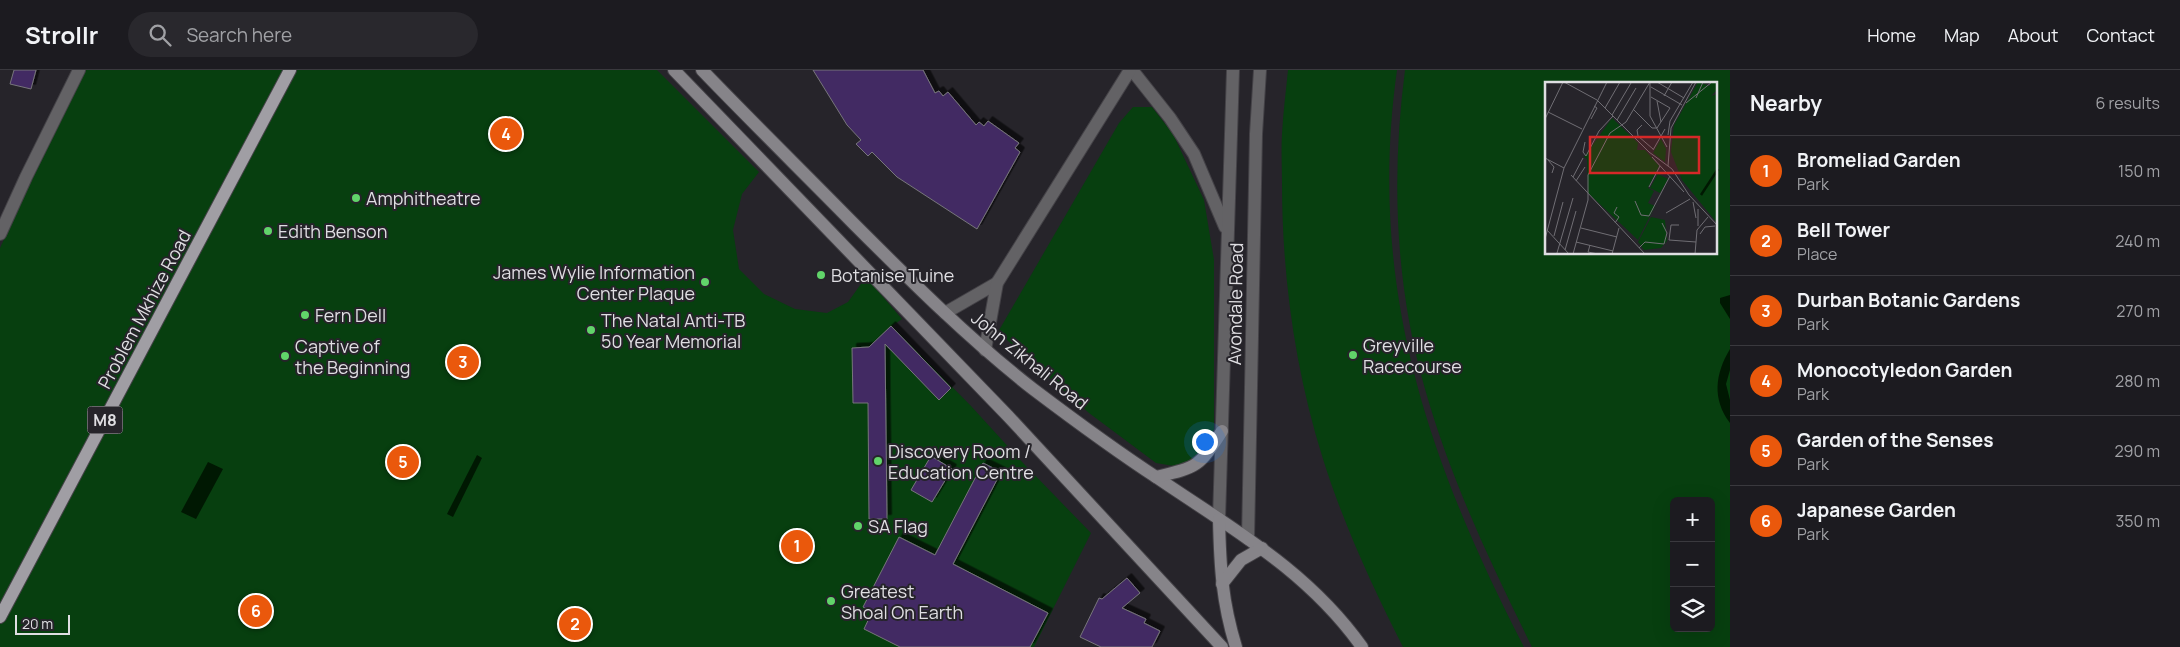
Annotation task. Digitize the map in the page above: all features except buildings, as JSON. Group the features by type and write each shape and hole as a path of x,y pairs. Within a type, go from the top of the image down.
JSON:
{"main road":[{"name":"Problem Mkhize Road","path":"0,617 290,70"},
{"path":"674,70 1008,416 1222,647"},
{"name":"John Zikhali Road","path":"702,70 945,313 986,350 1032,388 1156,478 1262,548 1304,581 1333,610 1362,647"},
{"path":"1156,478 1195,466 1204,459 1222,431"},
{"path":"1219,519 1224,606 1236,647"},
{"path":"1222,584 1241,560 1262,548"}],"street":[{"path":"0,234 26,177 80,70"},
{"path":"986,350 997,283 1131,70 1170,118 1194,154 1227,232"},
{"name":"Avondale Road","path":"1219,519 1233,70"},
{"name":"Avondale Road","path":"1248,539 1256,134 1260,70"},
{"path":"945,313 997,283"}],"green space":[{"path":"83,70 657,70 759,172 742,194 733,230 739,269 764,294 795,309 827,313 848,302 866,277 902,319 892,326 971,406 1091,533 1034,647 0,647 0,248"},
{"name":"Greyville Racecourse","path":"1288,70 1397,70 1390,149 1391,224 1398,297 1413,368 1433,438 1459,508 1489,577 1524,647 1403,647 1349,531 1331,483 1313,425 1292,323 1284,253 1282,183 1282,134"},
{"path":"1405,70 1730,70 1730,647 1532,647 1472,520 1446,455 1425,389 1407,310 1398,231 1398,150"},
{"path":"1133,107 1152,107 1173,134 1204,200 1214,260 1214,429 1204,448 1191,461 1174,466 1156,463 1089,413 998,332 1119,123"}],"shaded area":[{"path":"1730,295 1730,319 1720,303 1720,298"},
{"path":"1730,349 1730,370 1726,384 1730,400 1730,423 1720,405 1718,386 1721,368"},
{"path":"477,455 482,458 453,517 447,514"},
{"path":"208,462 223,469 196,519 181,512"}],"place":[{"name":"Monocotyledon Garden","path":"506,134"},
{"name":"Amphitheatre","path":"356,198"},
{"name":"Edith Benson","path":"268,231"},
{"name":"Botanise Tuine","path":"821,275"},
{"name":"James Wylie Information Center Plaque","path":"705,282"},
{"name":"Fern Dell","path":"305,315"},
{"name":"The Natal Anti-TB 50 Year Memorial","path":"591,330"},
{"name":"Greyville Racecourse","path":"1353,355"},
{"name":"Captive of the Beginning","path":"285,356"},
{"name":"Durban Botanic Gardens","path":"463,362"},
{"name":"Discovery Room / Education Centre","path":"878,461"},
{"name":"Garden of the Senses","path":"403,462"},
{"name":"SA Flag","path":"858,526"},
{"name":"Bromeliad Garden","path":"797,546"},
{"name":"Greatest Shoal On Earth","path":"831,601"},
{"name":"Japanese Garden","path":"256,611"},
{"name":"Bell Tower","path":"575,624"}]}
